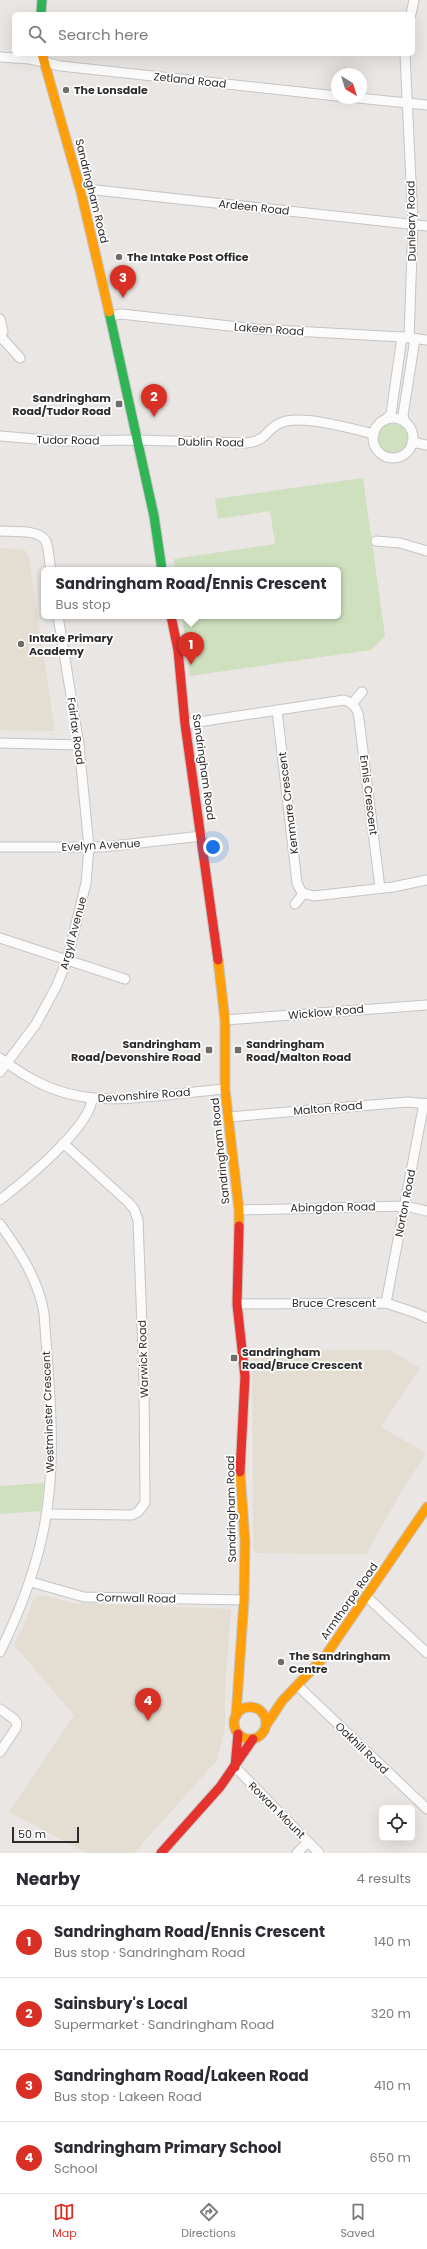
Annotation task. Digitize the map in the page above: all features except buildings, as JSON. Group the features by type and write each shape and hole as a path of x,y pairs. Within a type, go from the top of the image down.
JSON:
{"street":[{"path":"41,12 42,0"},
{"path":"411,12 414,0"},
{"name":"Dunleary Road","path":"405,56 406,103 413,224 403,415 405,423"},
{"name":"Zetland Road","path":"0,57 42,58 61,66 331,95"},
{"name":"Sandringham Road","path":"42,58 52,85 81,192 154,516 162,567"},
{"path":"367,99 427,105"},
{"name":"Ardeen Road","path":"81,192 96,190 427,226"},
{"name":"Lakeen Road","path":"110,316 121,314 257,329 427,340"},
{"path":"0,318 3,331 1,338 20,358"},
{"name":"Dunleary Road","path":"385,420 391,414 408,338"},
{"path":"398,419 405,423 412,432 412,442 408,450 403,455 391,458 378,451 375,446 374,434 379,425 385,420 398,419"},
{"name":"Dublin Road","path":"136,440 254,443 262,439 275,426 288,420 336,426 374,434"},
{"name":"Tudor Road","path":"0,436 60,441 136,440"},
{"path":"412,442 427,445"},
{"path":"0,531 37,534 42,537 46,542 50,567"},
{"path":"376,541 400,543 427,550"},
{"name":"Fairfax Road","path":"58,619 79,745 89,847"},
{"name":"Sandringham Road","path":"172,619 178,650 185,724 202,836 225,1020 225,1089 239,1210 237,1304 245,1377 245,1404 240,1472 244,1541 244,1600 236,1716"},
{"path":"185,724 344,700 352,704 362,692"},
{"name":"Ennis Crescent","path":"352,704 358,712 380,888"},
{"name":"Kenmare Crescent","path":"277,710 297,883 299,888 304,893"},
{"path":"0,743 79,745"},
{"name":"Evelyn Avenue","path":"0,847 89,847 202,836"},
{"name":"Argyll Avenue","path":"0,1072 8,1064 36,1024 56,987 67,961 86,883 89,847"},
{"path":"295,904 304,893 314,896 380,888 427,880"},
{"path":"0,938 67,961 125,978"},
{"name":"Wicklow Road","path":"225,1020 427,1005"},
{"name":"Devonshire Road","path":"0,1058 31,1079 46,1086 78,1096 92,1098 118,1098 225,1089"},
{"path":"0,1200 31,1175 64,1143 89,1111 92,1098"},
{"name":"Malton Road","path":"228,1117 408,1102 426,1103"},
{"name":"Norton Road","path":"386,1303 404,1206 426,1103"},
{"name":"Warwick Road","path":"46,1514 132,1515 138,1512 145,1503 144,1388 138,1220 134,1209 128,1202 64,1143"},
{"name":"Abingdon Road","path":"239,1210 404,1206 427,1211"},
{"name":"Westminster Crescent","path":"0,1224 32,1274 41,1296 44,1313 51,1425 50,1481 46,1514 30,1582 21,1609 3,1639 0,1652"},
{"name":"Bruce Crescent","path":"237,1304 386,1303 427,1318"},
{"name":"Armthorpe Road","path":"267,1724 282,1701 326,1655 427,1507"},
{"name":"Cornwall Road","path":"30,1582 84,1597 244,1600"},
{"path":"367,1597 427,1653"},
{"path":"238,1734 246,1739 253,1739 260,1736 267,1724 265,1716 254,1707 239,1686"},
{"name":"Oakhill Road","path":"298,1686 427,1809"},
{"name":"Armthorpe Road","path":"254,1707 282,1701"},
{"path":"235,1767 238,1734 234,1722 240,1710 254,1707"},
{"path":"0,1709 14,1719 17,1724 16,1728 0,1752"},
{"path":"161,1853 220,1787 253,1739"},
{"name":"Rowan Mount","path":"235,1767 319,1853"},
{"path":"297,1853 308,1842"}],"shaded area":[{"name":"Intake Primary Academy","path":"0,548 25,550 29,558 55,731 0,730"},
{"path":"390,1350 420,1368 381,1427 426,1453 404,1487 366,1554 256,1553 253,1549 252,1351"},
{"path":"44,1595 73,1603 231,1609 225,1688 225,1727 217,1760 134,1853 87,1853 9,1812 74,1715 14,1645 25,1624 33,1600 38,1596"}],"green space":[{"path":"393,424 404,428 408,439 404,450 393,454 382,450 378,439 382,428"},
{"path":"363,478 385,636 371,650 190,676 182,619 341,619 341,567 175,567 174,559 275,544 270,511 218,519 215,499"},
{"path":"44,1483 41,1511 0,1514 0,1486"}],"traffic: fast":[{"path":"41,12 42,0"},
{"path":"109,312 154,516 162,567"}],"traffic: slow":[{"path":"43,56 81,192 109,312"},
{"path":"218,960 225,1020 225,1089 239,1210 239,1226"},
{"path":"236,1716 244,1600 245,1541 240,1472"},
{"path":"267,1724 282,1701 326,1655 427,1507"},
{"path":"253,1707 259,1709 264,1714 266,1723 264,1732 259,1737 247,1739 241,1737 236,1732 234,1720 236,1714 241,1709 253,1707"}],"traffic: jam":[{"path":"172,619 178,650 185,724 218,960"},
{"path":"239,1226 237,1304 245,1377 240,1472"},
{"path":"235,1767 238,1734"},
{"path":"161,1853 220,1787 253,1739"}],"place":[{"name":"The Lonsdale","path":"66,90"},
{"name":"The Intake Post Office","path":"119,257"},
{"name":"Sandringham Road/Lakeen Road","path":"123,298"},
{"name":"Sandringham Road/Tudor Road","path":"119,404"},
{"name":"Sainsbury's Local","path":"154,417"},
{"name":"Intake Primary Academy","path":"21,644"},
{"name":"Sandringham Road/Ennis Crescent","path":"191,665"},
{"name":"Sandringham Road/Devonshire Road","path":"209,1050"},
{"name":"Sandringham Road/Malton Road","path":"238,1050"},
{"name":"Sandringham Road/Bruce Crescent","path":"234,1358"},
{"name":"The Sandringham Centre","path":"281,1662"},
{"name":"Sandringham Primary School","path":"148,1721"}]}
